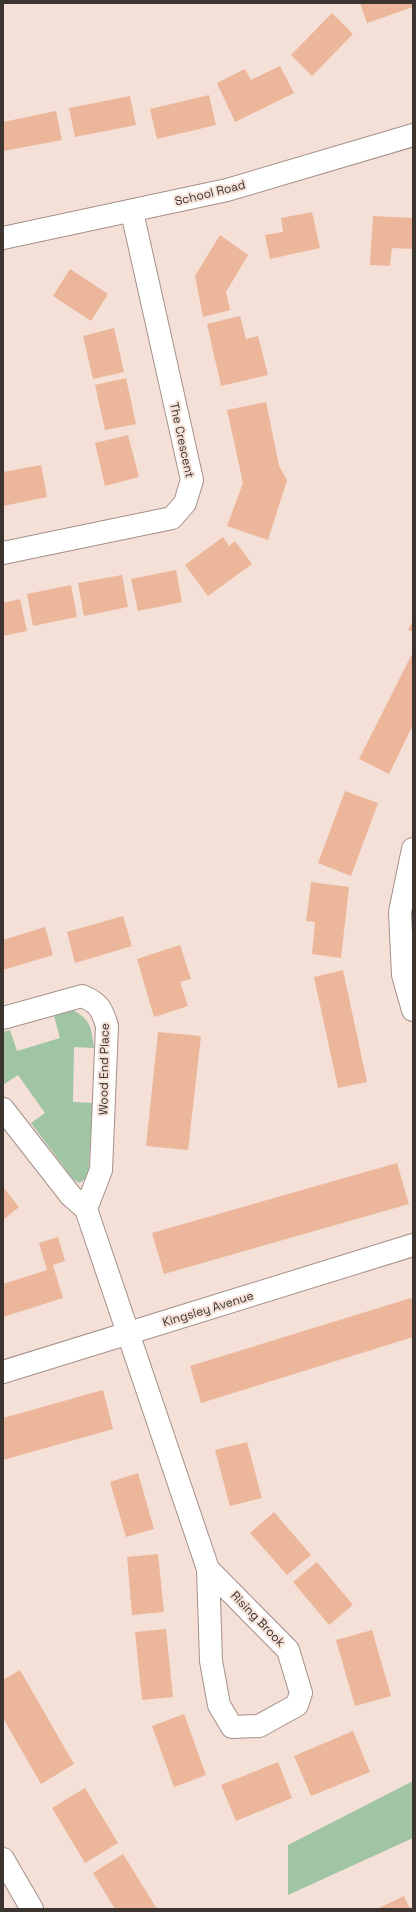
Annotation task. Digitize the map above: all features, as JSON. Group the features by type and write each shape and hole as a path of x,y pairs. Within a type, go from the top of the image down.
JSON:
{"street":[{"name":"School Road","path":"3,238 132,212 227,190 413,135"},
{"name":"The Crescent","path":"3,553 172,518 185,503 192,480 132,212"},
{"path":"413,849 400,912 403,975 413,1010"},
{"name":"Wood End Place","path":"3,1018 82,996 94,1001 103,1012 106,1026 101,1170 86,1209"},
{"path":"3,1109 71,1196 86,1209 128,1334"},
{"name":"Kingsley Avenue","path":"3,1372 413,1245"},
{"name":"Rising Brook","path":"128,1334 208,1568 211,1661 219,1705 232,1727 259,1726 297,1705 301,1693 288,1650 208,1568"},
{"path":"3,1859 32,1909"}],"green space":[{"path":"71,1009 83,1017 89,1024 94,1048 74,1047 73,1102 93,1103 88,1178 79,1183 73,1179 31,1123 45,1113 18,1075 3,1085 3,1032 10,1030 17,1051 60,1038 54,1016"},
{"path":"413,1781 413,1838 288,1895 288,1845"}],"building":[{"path":"360,3 413,3 413,7 367,23"},
{"path":"332,13 353,34 312,76 291,55"},
{"path":"280,66 294,93 235,122 217,83 245,69 251,80"},
{"path":"209,95 216,125 157,139 150,109"},
{"path":"130,96 136,125 75,137 69,108"},
{"path":"56,111 62,140 3,151 3,122"},
{"path":"312,212 320,248 270,259 265,235 283,232 281,218"},
{"path":"373,216 413,218 413,249 392,248 390,266 370,265"},
{"path":"220,235 248,255 226,292 230,310 203,317 195,276"},
{"path":"70,269 108,294 91,321 53,296"},
{"path":"240,316 246,339 258,336 268,375 221,386 207,324"},
{"path":"114,328 124,372 93,379 83,336"},
{"path":"126,378 136,424 105,430 95,385"},
{"path":"266,402 279,466 287,480 268,540 227,526 243,483 227,410"},
{"path":"128,435 139,477 105,486 95,443"},
{"path":"41,465 47,497 3,506 3,472"},
{"path":"223,537 229,546 235,541 252,564 208,596 185,565"},
{"path":"176,570 182,602 138,611 131,579"},
{"path":"122,575 128,607 84,616 78,583"},
{"path":"71,585 77,617 33,626 27,594"},
{"path":"20,599 27,631 3,636 3,603"},
{"path":"413,620 413,632 408,630"},
{"path":"413,652 413,725 389,774 359,759"},
{"path":"345,791 378,803 351,876 318,863"},
{"path":"311,882 349,887 341,958 312,954 315,922 306,921"},
{"path":"123,916 132,946 75,963 67,932"},
{"path":"45,927 53,955 3,970 3,940"},
{"path":"180,945 191,979 180,982 188,1006 154,1017 137,959"},
{"path":"343,970 367,1082 338,1088 314,977"},
{"path":"158,1032 201,1036 188,1150 146,1146"},
{"path":"397,1163 409,1204 164,1274 152,1233"},
{"path":"3,1187 19,1207 3,1220"},
{"path":"58,1237 65,1261 53,1265 63,1298 3,1317 3,1284 47,1270 39,1243"},
{"path":"411,1298 413,1303 413,1337 201,1403 190,1366"},
{"path":"103,1390 113,1429 3,1460 3,1418"},
{"path":"247,1442 262,1498 230,1506 215,1450"},
{"path":"138,1473 154,1529 126,1537 110,1482"},
{"path":"274,1512 311,1555 287,1575 250,1533"},
{"path":"158,1554 164,1612 132,1615 127,1557"},
{"path":"317,1562 353,1605 329,1625 293,1582"},
{"path":"166,1629 173,1697 142,1700 135,1632"},
{"path":"372,1630 391,1696 355,1706 336,1640"},
{"path":"20,1670 74,1764 41,1784 3,1718 3,1680"},
{"path":"184,1714 206,1775 174,1787 152,1726"},
{"path":"353,1731 370,1772 311,1796 294,1756"},
{"path":"278,1762 292,1798 236,1821 221,1785"},
{"path":"85,1788 118,1843 85,1863 52,1808"},
{"path":"123,1854 157,1909 115,1909 93,1873"},
{"path":"404,1896 410,1909 377,1909"}]}
